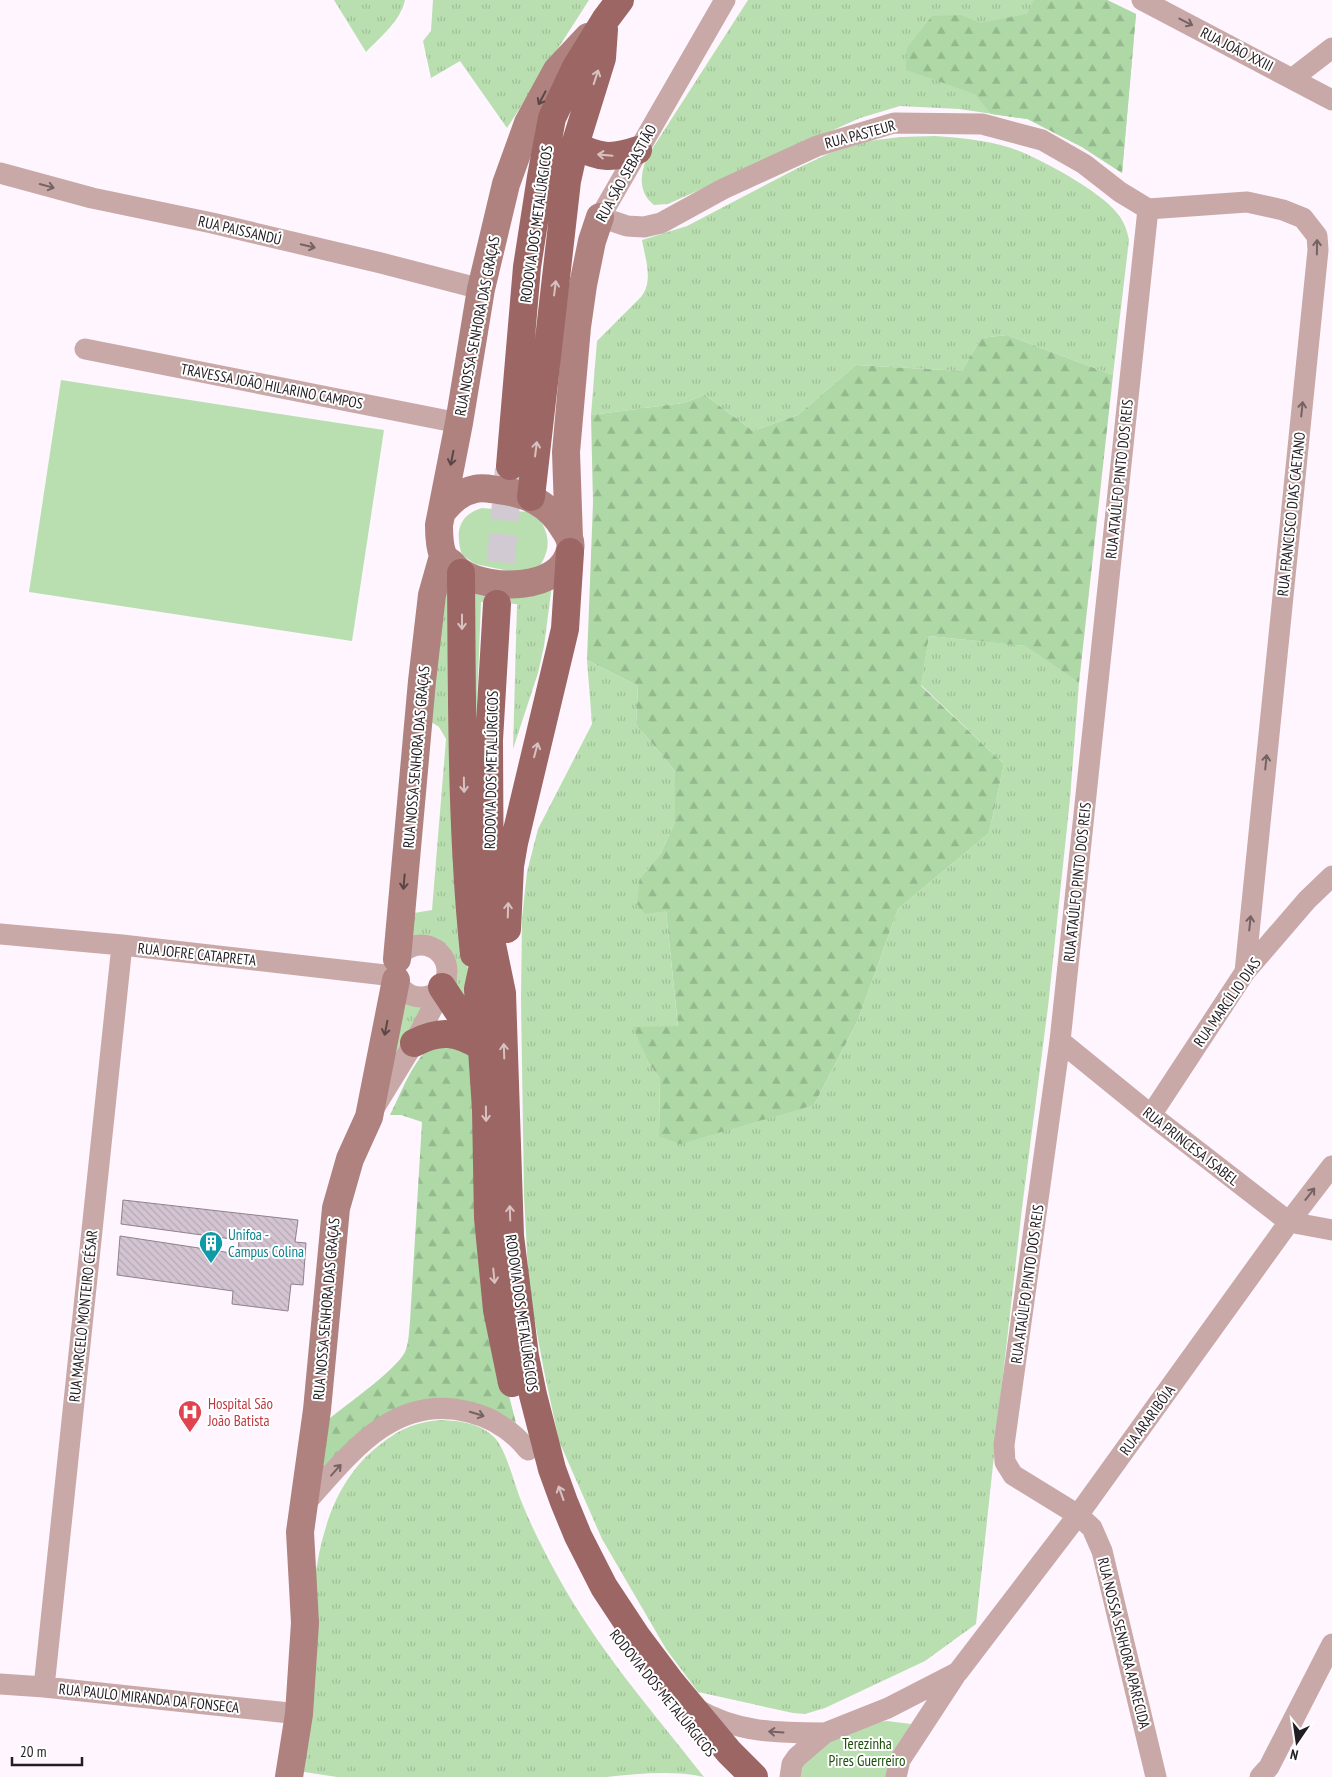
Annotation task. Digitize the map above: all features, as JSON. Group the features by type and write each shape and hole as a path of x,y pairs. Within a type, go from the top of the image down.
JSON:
{"main road":[{"path":"535,500 567,181 574,144 602,58 612,10"},
{"name":"RODOVIA DOS METALÚRGICOS","path":"510,466 527,267 552,118 576,67 612,10"},
{"path":"574,144 589,153 606,156 622,156 638,150"},
{"path":"490,994 507,941 510,866 514,843 565,629 570,545"},
{"path":"452,565 467,888 490,994"},
{"name":"RODOVIA DOS METALÚRGICOS","path":"497,604 489,740 490,994 510,1236 525,1356 542,1434 564,1502 594,1570 637,1637 688,1704 754,1777"},
{"path":"440,989 482,1048"},
{"name":"RODOVIA DOS METALÚRGICOS","path":"490,994 482,1048 486,1109 488,1218 496,1302 504,1348 536,1477 563,1544 594,1603 609,1626 662,1696 734,1777"},
{"path":"414,1043 428,1037 444,1034 457,1035 482,1048"}],"street":[{"name":"RUA SÃO SEBASTIÃO","path":"570,545 566,452 577,327 592,241 600,217 724,0"},
{"name":"RUA JOÃO XXIII","path":"1142,0 1332,100"},
{"name":"RUA NOSSA SENHORA DAS GRAÇAS","path":"442,512 481,289 506,184 528,123 556,70 612,10"},
{"path":"1293,78 1332,48"},
{"name":"RUA PASTEUR","path":"600,217 628,226 644,227 661,223 723,190 817,146 894,123 982,124 1042,140 1084,164 1120,192 1148,209"},
{"name":"RUA PAISSANDÚ","path":"0,173 92,198 212,223 481,289"},
{"name":"RUA FRANCISCO DIAS CAETANO","path":"1148,209 1247,202 1283,210 1303,218 1318,236 1245,972"},
{"name":"RUA ATAÚLFO PINTO DOS REIS","path":"1078,1515 1013,1475 1006,1462 1004,1445 1060,1041 1148,209"},
{"name":"TRAVESSA JOÃO HILARINO CAMPOS","path":"85,349 459,423"},
{"name":"RUA SÃO SEBASTIÃO","path":"535,500 566,452"},
{"path":"477,488 510,491 535,500 550,511 570,545 561,568 548,577 516,585 491,584 452,565 439,538 439,525 442,512 453,499 477,488"},
{"name":"RUA NOSSA SENHORA DAS GRAÇAS","path":"369,1117 396,971 422,680 432,595 452,565"},
{"name":"RUA MARCÍLIO DIAS","path":"1151,1115 1245,972 1306,900 1332,876"},
{"name":"RUA JOFRE CATAPRETA","path":"0,934 396,971"},
{"path":"418,944 435,948 442,954 448,970 446,979 440,989 429,996 412,996 405,992 396,971 402,951 409,946 418,944"},
{"name":"RUA MARCELO MONTEIRO CÉSAR","path":"44,1687 122,945"},
{"name":"RUA NOSSA SENHORA DAS GRAÇAS","path":"289,1777 299,1714 305,1623 300,1532 317,1410 336,1208 342,1181 369,1117 414,1043 434,1005 440,989"},
{"name":"RUA PRINCESA ISABEL","path":"1060,1041 1151,1115 1289,1222 1332,1230"},
{"name":"RUA ARARIBÓIA","path":"896,1777 900,1760 958,1672 1078,1515 1289,1222 1332,1166"},
{"path":"303,1506 347,1457 373,1433 393,1420 422,1410 442,1408 462,1410 492,1419 517,1436 528,1450"},
{"name":"RUA NOSSA SENHORA APARECIDA","path":"1078,1515 1092,1528 1102,1551 1156,1777"},
{"path":"1260,1777 1269,1767 1332,1644"},
{"name":"RUA ARARIBÓIA","path":"825,1733 895,1705 958,1672"},
{"name":"RUA PAULO MIRANDA DA FONSECA","path":"0,1684 299,1714"},
{"path":"688,1704 726,1723 751,1729 780,1733 825,1733"},
{"path":"790,1777 792,1764 796,1757 825,1733"}],"green space":[{"path":"334,0 405,0 403,8 394,22 366,52"},
{"path":"433,0 589,0 507,128 460,61 431,78 423,41 431,31"},
{"path":"748,0 1107,0 1136,14 1122,173 1082,147 1027,119 959,109 900,106 860,118 668,204 654,205 645,195 642,183 647,157"},
{"path":"1034,0 1107,0 1136,14 1122,173 1082,147 1028,119 991,114 975,94 906,70 907,48 932,16 961,15 980,23 1027,14"},
{"path":"935,136 983,141 1023,152 1083,185 1109,204 1119,216 1125,226 1129,240 1113,375 1007,335 981,338 962,371 856,365 798,415 753,431 705,395 683,403 591,415 597,341 645,291 648,269 642,240 687,226 830,153 869,141 900,137"},
{"path":"1007,335 1113,375 1079,683 1026,646 929,636 921,686 1004,764 989,833 898,909 858,1020 814,1105 680,1144 659,1136 660,1079 648,1062 633,1027 678,1026 666,911 645,914 637,904 640,878 661,853 675,822 675,771 636,724 638,686 587,660 593,503 591,415 683,403 705,395 753,431 798,415 856,365 962,371 981,338"},
{"path":"61,380 384,430 352,641 29,592"},
{"path":"482,508 528,512 537,515 548,540 544,559 540,566 518,573 475,564 462,555 459,539 460,526 468,515"},
{"path":"552,585 544,646 538,673 513,749 517,604 481,602 474,777 469,589"},
{"path":"450,588 464,938 473,1014 455,984 452,960 445,948 428,939 408,940 408,914 432,910 446,739 439,727 430,721 441,605"},
{"path":"929,636 1027,646 1079,683 1070,799 1048,1007 1022,1208 976,1624 925,1661 825,1708 805,1714 793,1713 698,1692 666,1649 602,1539 559,1441 529,1290 524,1196 521,1000 522,918 527,872 538,829 592,724 587,660 638,686 636,724 675,771 675,822 661,853 640,878 666,911 678,1027 634,1027 648,1062 660,1079 659,1136 814,1105 858,1020 898,909 989,833 1004,764 921,685"},
{"path":"397,995 412,1002 429,1002 377,1098"},
{"path":"434,1044 470,1053 494,1338 516,1423 502,1414 437,1401 319,1476 329,1419 392,1368 405,1352 407,1345 422,1122 401,1115 390,1115 414,1067"},
{"path":"441,1420 463,1422 476,1426 488,1432 498,1442 534,1530 573,1602 607,1654 704,1777 667,1773 606,1777 337,1777 298,1771 313,1594 322,1540 330,1514 342,1489 357,1467 377,1447 392,1436 414,1425"},
{"name":"Terezinha Pires Guerreiro","path":"887,1721 911,1724 888,1777 796,1777 799,1767 827,1740 876,1722"}],"building":[{"name":"Unifoa - Campus Colina","path":"123,1200 298,1220 295,1242 306,1243 303,1285 291,1284 288,1311 232,1304 233,1291 117,1275 120,1236 238,1254 239,1240 121,1224"}],"tunnel":[{"path":"497,604 509,469"}],"place":[{"name":"Unifoa - Campus Colina","path":"211,1264"},
{"name":"Hospital São João Batista","path":"190,1433"}]}
